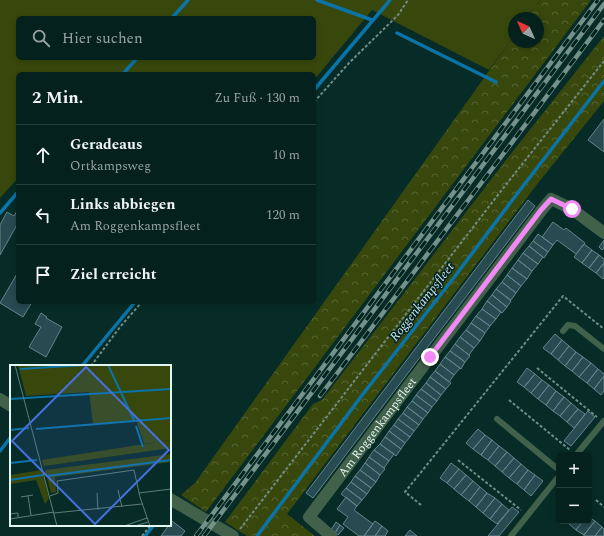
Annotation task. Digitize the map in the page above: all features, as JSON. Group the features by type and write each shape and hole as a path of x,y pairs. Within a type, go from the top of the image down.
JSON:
{"street":[{"name":"Am Roggenkampsfleet","path":"331,536 309,517 541,210 551,199 572,209 604,233"},
{"path":"0,399 10,405"},
{"path":"171,500 236,533"}],"lane":[{"path":"563,330 568,325 575,326 604,349"},
{"path":"497,419 556,468"},
{"path":"578,452 604,421"},
{"path":"511,536 556,480"}],"path":[{"path":"316,100 398,15 408,0"},
{"path":"236,533 498,194 604,61"},
{"path":"421,505 405,492 563,296 604,329"},
{"path":"92,365 120,327 140,304"},
{"path":"537,368 604,421"},
{"path":"509,400 572,452"},
{"path":"458,460 527,516"},
{"path":"596,500 604,507"},
{"path":"142,536 150,526"}],"green space":[{"path":"0,0 540,0 531,12 508,12 508,44 489,70 372,10 316,78 316,72 16,72 16,180 0,198"},
{"path":"540,0 591,0 206,512 181,495 195,483 508,44 508,48 544,48 544,12 531,12"},
{"path":"604,36 604,101 538,183 287,514 315,536 247,536 225,522 313,404 322,400 506,160"}],"building":[{"path":"604,119 604,152 588,140"},
{"path":"528,200 535,206 313,498 306,493"},
{"path":"7,212 14,216 16,212 16,227 0,255 0,225"},
{"path":"553,222 564,230 566,228 585,243 576,254 557,240 553,245 542,237"},
{"path":"538,234 553,245 548,252 533,241"},
{"path":"604,240 604,248 602,250 599,247"},
{"path":"533,241 548,252 544,258 529,246"},
{"path":"584,244 592,250 582,263 574,257"},
{"path":"529,246 543,257 538,264 523,253"},
{"path":"592,250 599,255 589,268 582,263"},
{"path":"523,253 538,264 532,271 518,260"},
{"path":"599,255 604,259 604,263 596,273 589,268"},
{"path":"518,260 532,271 527,279 512,268"},
{"path":"604,263 604,278 603,279 596,273"},
{"path":"512,268 527,279 521,286 507,275"},
{"path":"16,275 16,304 31,304 23,317 0,303"},
{"path":"507,275 521,286 516,293 502,282"},
{"path":"502,282 516,293 511,300 496,289"},
{"path":"496,289 511,301 507,307 492,295"},
{"path":"492,295 507,307 502,313 487,301"},
{"path":"487,301 501,312 496,319 482,309"},
{"path":"482,309 496,319 490,326 476,316"},
{"path":"41,313 47,317 46,318 62,327 46,357 29,347 41,327 35,324"},
{"path":"476,316 490,326 485,333 471,323"},
{"path":"471,323 485,333 480,341 466,330"},
{"path":"466,330 480,341 474,348 460,337"},
{"path":"555,334 562,340 551,354 543,348"},
{"path":"460,337 474,348 469,355 455,344"},
{"path":"562,340 569,346 558,360 551,354"},
{"path":"455,344 470,356 465,362 450,351"},
{"path":"569,346 576,352 565,366 558,360"},
{"path":"450,351 465,362 461,369 445,357"},
{"path":"576,352 583,357 572,371 565,366"},
{"path":"445,357 460,368 454,375 440,364"},
{"path":"583,357 591,363 579,377 572,371"},
{"path":"591,363 598,369 587,383 579,377"},
{"path":"440,364 454,375 449,382 435,371"},
{"path":"527,368 535,374 524,387 517,382"},
{"path":"598,369 604,374 604,376 594,389 587,383"},
{"path":"435,371 451,383 446,389 430,377"},
{"path":"535,374 542,380 531,393 524,387"},
{"path":"604,376 604,391 601,395 594,389"},
{"path":"430,377 446,389 441,395 426,383"},
{"path":"542,380 549,385 538,399 531,393"},
{"path":"426,383 441,395 437,401 421,389"},
{"path":"549,385 556,391 546,405 538,399"},
{"path":"421,389 437,401 432,407 416,395"},
{"path":"556,391 564,397 553,411 546,405"},
{"path":"416,395 432,407 428,413 412,401"},
{"path":"564,397 571,403 560,416 553,411"},
{"path":"412,401 428,413 423,419 407,407"},
{"path":"571,403 578,409 567,422 560,416"},
{"path":"407,407 423,419 419,425 403,413"},
{"path":"578,409 585,414 574,428 567,422"},
{"path":"588,411 595,417 571,446 564,441"},
{"path":"403,413 419,425 414,431 398,419"},
{"path":"398,419 414,431 410,437 394,425"},
{"path":"394,425 410,437 405,443 389,431"},
{"path":"478,429 485,435 473,449 466,443"},
{"path":"389,431 405,443 401,449 385,437"},
{"path":"485,435 492,440 481,455 473,449"},
{"path":"385,437 401,449 396,456 380,444"},
{"path":"492,440 499,446 488,460 481,455"},
{"path":"380,444 394,454 389,461 374,450"},
{"path":"499,446 507,452 495,466 488,460"},
{"path":"374,450 389,461 384,468 369,457"},
{"path":"507,452 514,458 502,472 495,466"},
{"path":"369,457 385,469 380,475 365,463"},
{"path":"514,458 521,464 509,478 502,472"},
{"path":"365,463 380,475 376,482 360,470"},
{"path":"451,463 459,469 447,483 440,478"},
{"path":"521,464 528,470 517,484 509,478"},
{"path":"459,469 466,475 454,489 447,483"},
{"path":"360,470 376,482 371,488 355,476"},
{"path":"528,470 535,475 524,490 517,484"},
{"path":"466,475 473,481 461,495 454,489"},
{"path":"535,475 543,481 531,496 524,490"},
{"path":"355,476 371,488 367,494 351,482"},
{"path":"473,481 480,487 469,501 461,495"},
{"path":"351,482 367,494 362,500 346,488"},
{"path":"480,487 487,493 476,507 469,501"},
{"path":"346,488 362,500 357,506 341,494"},
{"path":"487,493 495,498 483,513 476,507"},
{"path":"346,497 357,506 354,510 373,524 364,536 359,536 343,524 348,517 337,509"},
{"path":"495,498 502,504 490,519 483,513"},
{"path":"502,504 509,510 497,524 490,519"},
{"path":"512,507 519,512 499,536 488,536"},
{"path":"592,519 595,521 584,535 576,530 581,524 592,524"},
{"path":"172,521 185,531 181,536 161,536 168,526 171,526"},
{"path":"375,521 382,526 375,536 364,536"},
{"path":"595,521 602,527 595,536 584,536 584,535"},
{"path":"336,522 340,525 335,533 331,530"},
{"path":"569,524 581,524 576,530"},
{"path":"340,525 344,528 338,535 335,533"},
{"path":"382,526 388,531 385,536 375,536"},
{"path":"602,527 604,529 604,536 595,536"},
{"path":"410,530 417,536 405,536"}],"waterway":[{"path":"174,16 188,0"},
{"path":"317,0 372,20"},
{"path":"316,88 390,0"},
{"path":"397,33 496,82"},
{"path":"125,72 135,60"},
{"name":"Roggenkampsfleet","path":"257,536 363,394 604,81"},
{"path":"0,213 16,194"},
{"path":"83,365 133,304"},
{"path":"0,451 10,438"},
{"path":"145,536 153,526"}],"railway":[{"path":"196,536 598,0"},
{"path":"204,536 604,4"},
{"path":"320,396 604,20"}],"route":[{"path":"430,357 541,210 551,199 572,209"}]}
